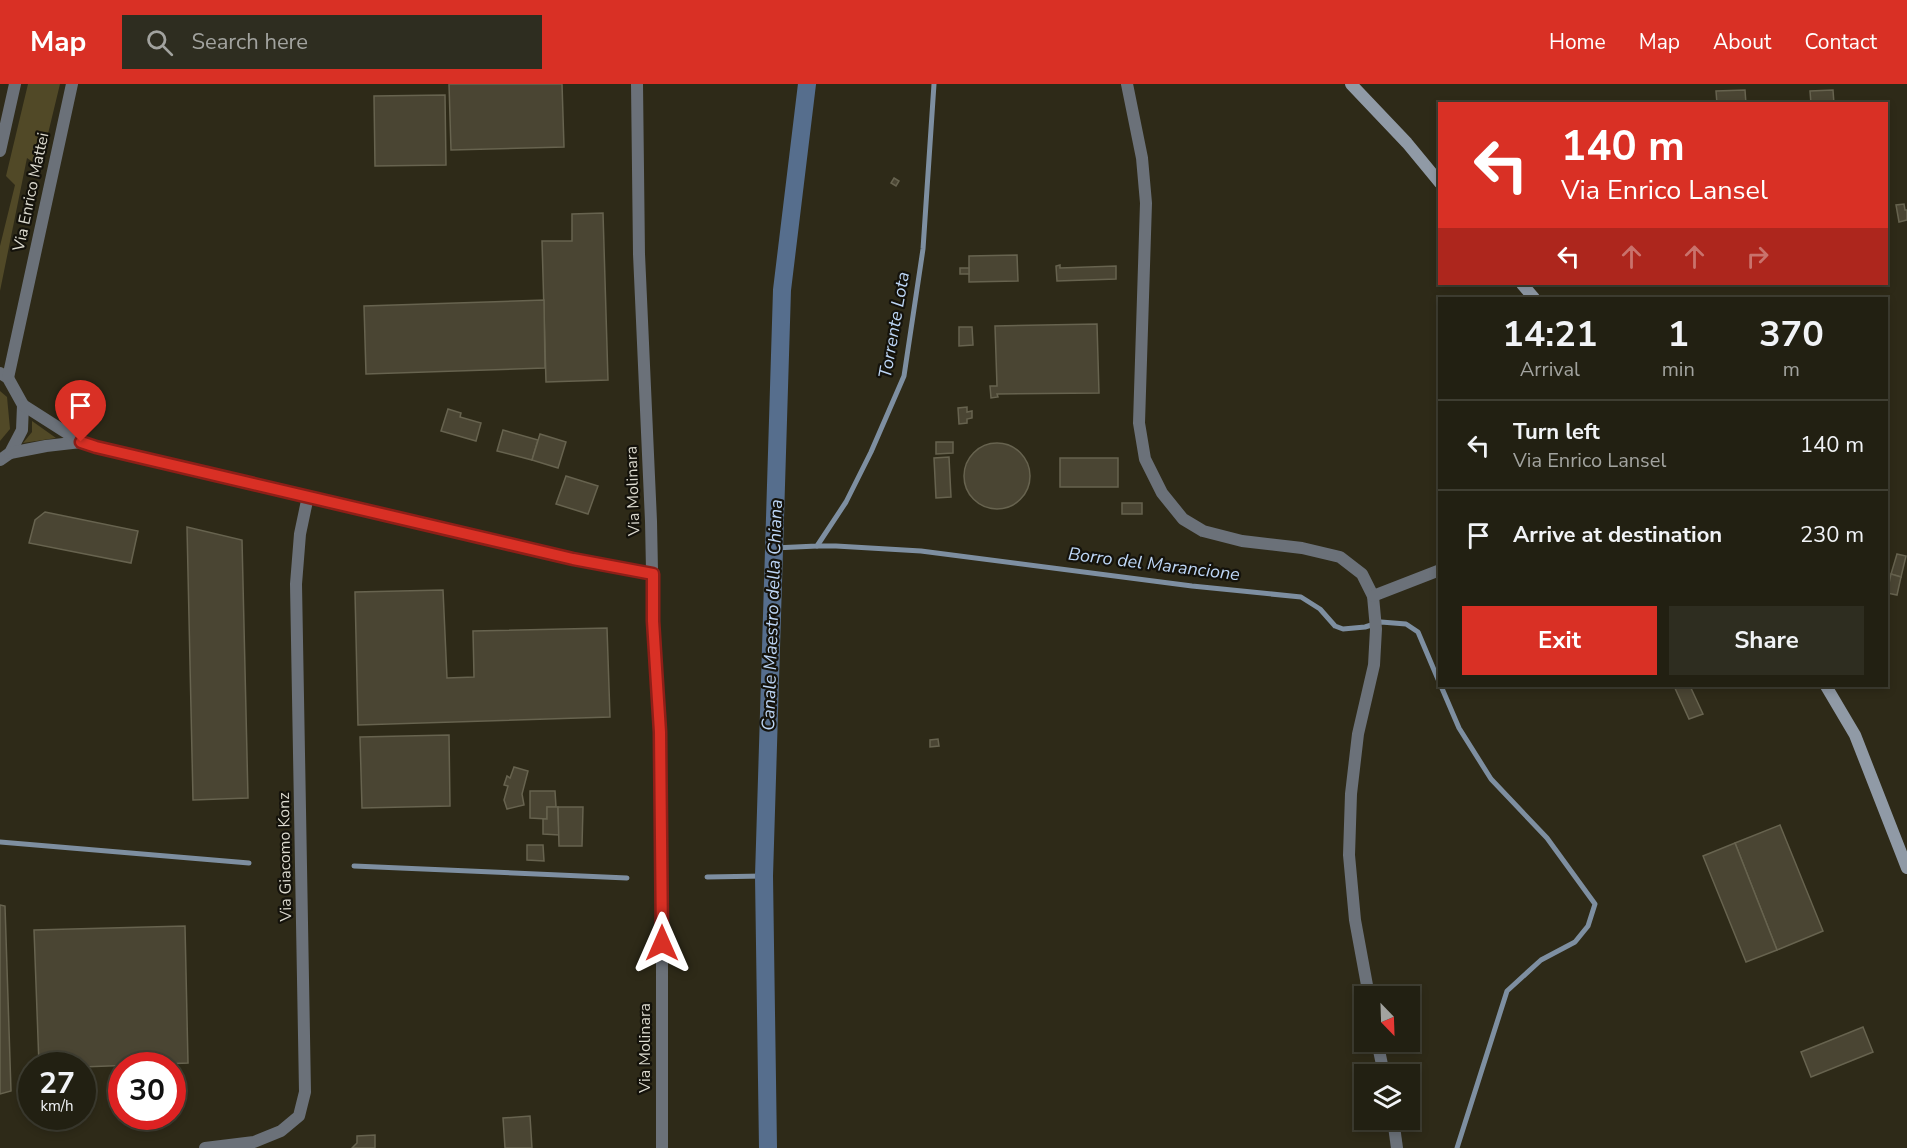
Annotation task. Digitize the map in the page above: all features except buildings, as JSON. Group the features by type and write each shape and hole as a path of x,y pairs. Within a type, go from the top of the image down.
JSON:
{"main road":[{"path":"1351,84 1407,143 1438,181"},
{"path":"1523,285 1533,297"},
{"path":"1827,687 1855,735 1907,868"}],"street":[{"path":"0,151 15,84"},
{"name":"Via Enrico Mattei","path":"23,405 4,375 72,84"},
{"name":"Via Molinara","path":"637,84 639,254 653,621 660,732 662,1148"},
{"path":"1127,84 1142,158 1146,203 1138,423 1145,459 1162,494 1183,519 1203,531 1242,541 1302,548 1340,557 1362,574 1373,596 1376,629 1374,665 1358,734 1351,794 1349,855 1355,920 1367,986"},
{"path":"23,405 81,442 96,447 573,559 653,574"},
{"path":"5,456 22,430 23,405"},
{"path":"5,456 46,446 81,442"},
{"name":"Via Giacomo Konz","path":"205,1148 254,1142 281,1131 299,1116 305,1092 296,584 300,534 308,496"},
{"path":"1373,596 1438,571"},
{"path":"1395,1130 1397,1148"}],"shaded area":[{"path":"28,84 60,84 40,167 27,158 0,291 0,246 15,185 6,176"},
{"path":"0,391 7,397 10,429 0,441"},
{"path":"32,421 56,438 23,443 32,432"}],"waterway":[{"name":"Canale Maestro della Chiana","path":"768,1148 764,876 782,290 807,84"},
{"name":"Torrente Lota","path":"774,548 817,546 846,502 871,452 904,376 923,249 934,84"},
{"name":"Borro del Marancione","path":"817,546 921,551 1192,586 1301,597 1320,609 1335,626 1343,629 1365,627 1381,622 1406,624 1418,632 1438,679"},
{"name":"Borro del Marancione","path":"1441,687 1459,728 1491,779 1547,838 1595,904 1588,926 1575,942 1541,960 1507,991 1457,1148"},
{"path":"0,842 249,863"},
{"path":"354,866 627,878"},
{"path":"707,877 764,876"}],"route":[{"path":"81,442 573,559 653,574 653,621 660,732 662,943"}]}
